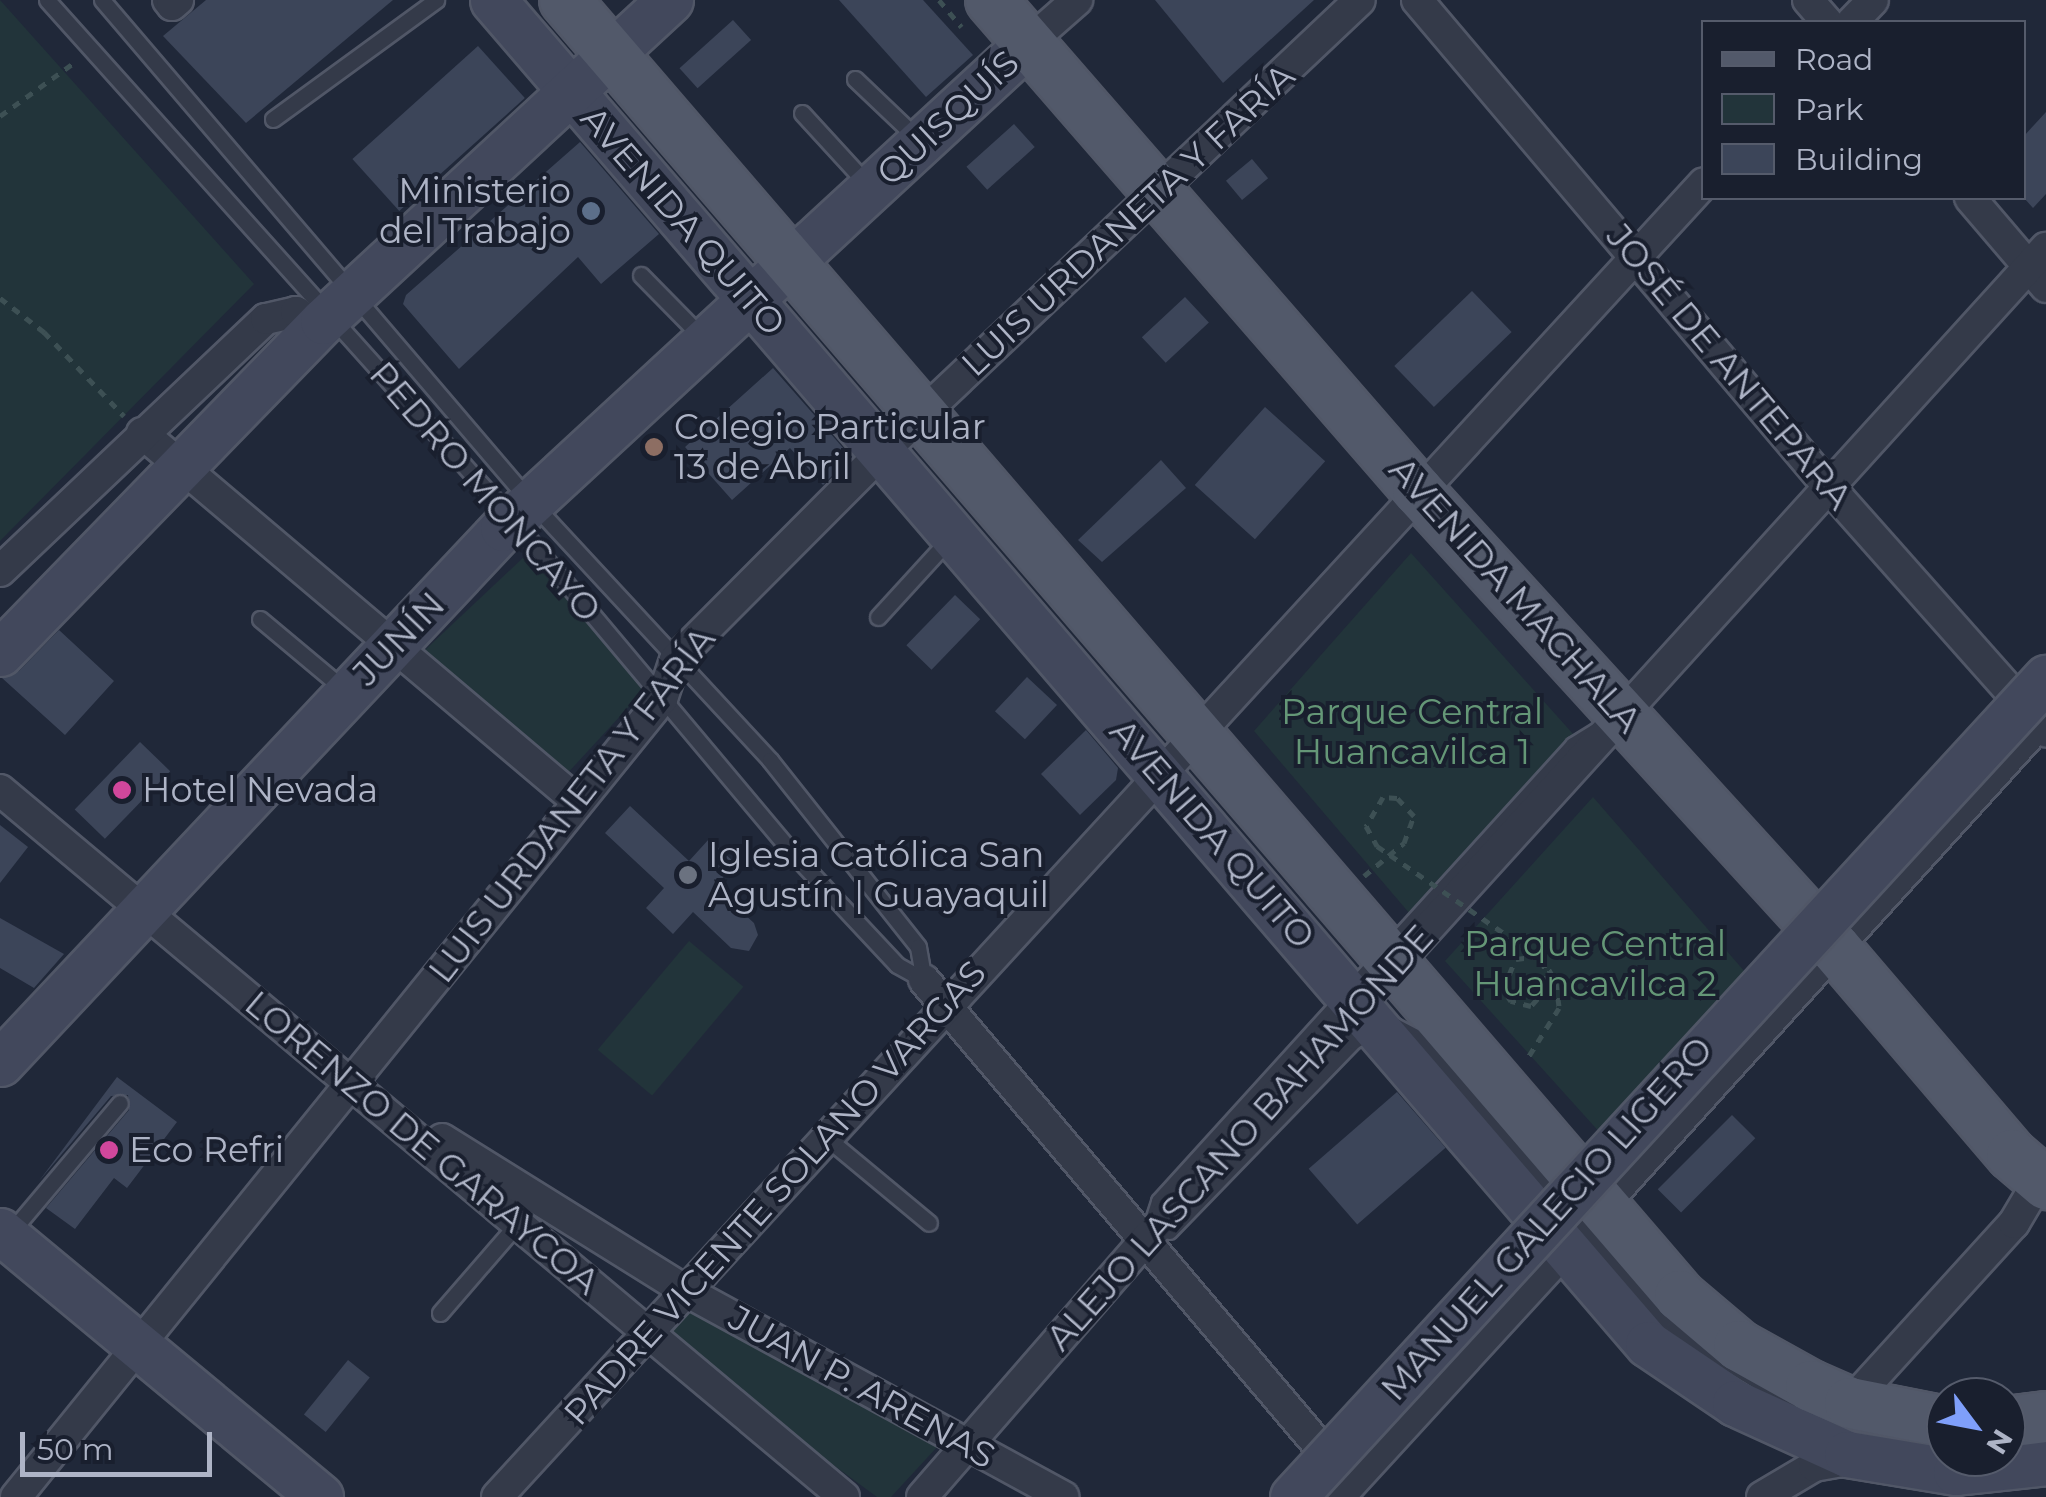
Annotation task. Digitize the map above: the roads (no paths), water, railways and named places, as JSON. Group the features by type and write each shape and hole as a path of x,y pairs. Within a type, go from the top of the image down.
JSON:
{"main road":[{"name":"AVENIDA QUITO","path":"493,0 1566,1249 1674,1365 1735,1403 1860,1458 1956,1472 2030,1435"},
{"name":"AVENIDA QUITO","path":"564,0 611,54 803,248 922,415 1602,1206 1707,1321 1830,1406 1926,1419"},
{"path":"0,652 334,311 670,0"},
{"name":"AVENIDA MACHALA","path":"991,0 1418,491 2036,1169"},
{"name":"QUISQUÍS","path":"803,248 924,144 1027,44"},
{"name":"JUNÍN","path":"0,1063 522,510 803,248"},
{"name":"MANUEL GALECIO LIGERO","path":"1293,1497 2046,678"},
{"path":"4,1234 320,1497"},
{"path":"2000,1497 2046,1478"}],"street":[{"path":"168,0 172,5 178,0"},
{"name":"QUISQUÍS","path":"1027,44 1077,0"},
{"name":"LUIS URDANETA Y FARÍA","path":"16,1497 355,1085 577,801 662,700 674,660 883,451 1360,0"},
{"name":"JOSÉ DE ANTEPARA","path":"1417,0 1829,487 2044,724"},
{"path":"1808,0 1825,20"},
{"path":"1854,20 1873,0"},
{"name":"PADRE VICENTE SOLANO VARGAS","path":"497,1497 651,1337 686,1291 948,1010 973,972 1701,186"},
{"path":"1972,200 2040,268"},
{"name":"ALEJO LASCANO BAHAMONDE","path":"922,1497 1146,1239 1361,1008 1391,958 1624,713 1829,487 2040,268"},
{"path":"0,571 266,318 334,311"},
{"path":"142,433 577,801"},
{"name":"MANUEL GALECIO LIGERO","path":"1602,1206 1834,948 2044,724"},
{"name":"LORENZO DE GARAYCOA","path":"0,790 844,1497"},
{"name":"PEDRO MONCAYO","path":"924,980 1314,1440"},
{"name":"JUAN P. ARENAS","path":"355,1085 686,1291 1064,1497"},
{"path":"1830,1406 2014,1223 2036,1169"},
{"name":"MANUEL GALECIO LIGERO","path":"1353,1492 1566,1249"},
{"path":"1762,1497 1814,1466 1860,1458"}],"lane":[{"name":"PEDRO MONCAYO","path":"47,0 522,510 662,700 835,898 898,965 924,980"},
{"name":"PEDRO MONCAYO","path":"102,0 334,311 522,510 770,760 918,946 924,980"},
{"path":"272,118 436,0"},
{"path":"855,79 924,144"},
{"path":"802,113 871,189"},
{"path":"641,275 706,339"},
{"path":"878,617 954,534"},
{"path":"260,620 348,692"},
{"path":"1361,1008 1419,1039 1672,1329 1766,1390 1830,1406"},
{"path":"4,1234 120,1103"},
{"path":"828,1139 929,1223"},
{"path":"440,1314 518,1223"}],"place":[{"name":"Ministerio del Trabajo","path":"591,211"},
{"name":"Colegio Particular 13 de Abril","path":"654,447"},
{"name":"Hotel Nevada","path":"122,790"},
{"name":"Iglesia Católica San Agustín | Guayaquil","path":"688,875"},
{"name":"Eco Refri","path":"109,1150"}],"park label":[{"name":"Parque Central Huancavilca 1","path":"1412,732"},
{"name":"Parque Central Huancavilca 2","path":"1595,964"}]}
